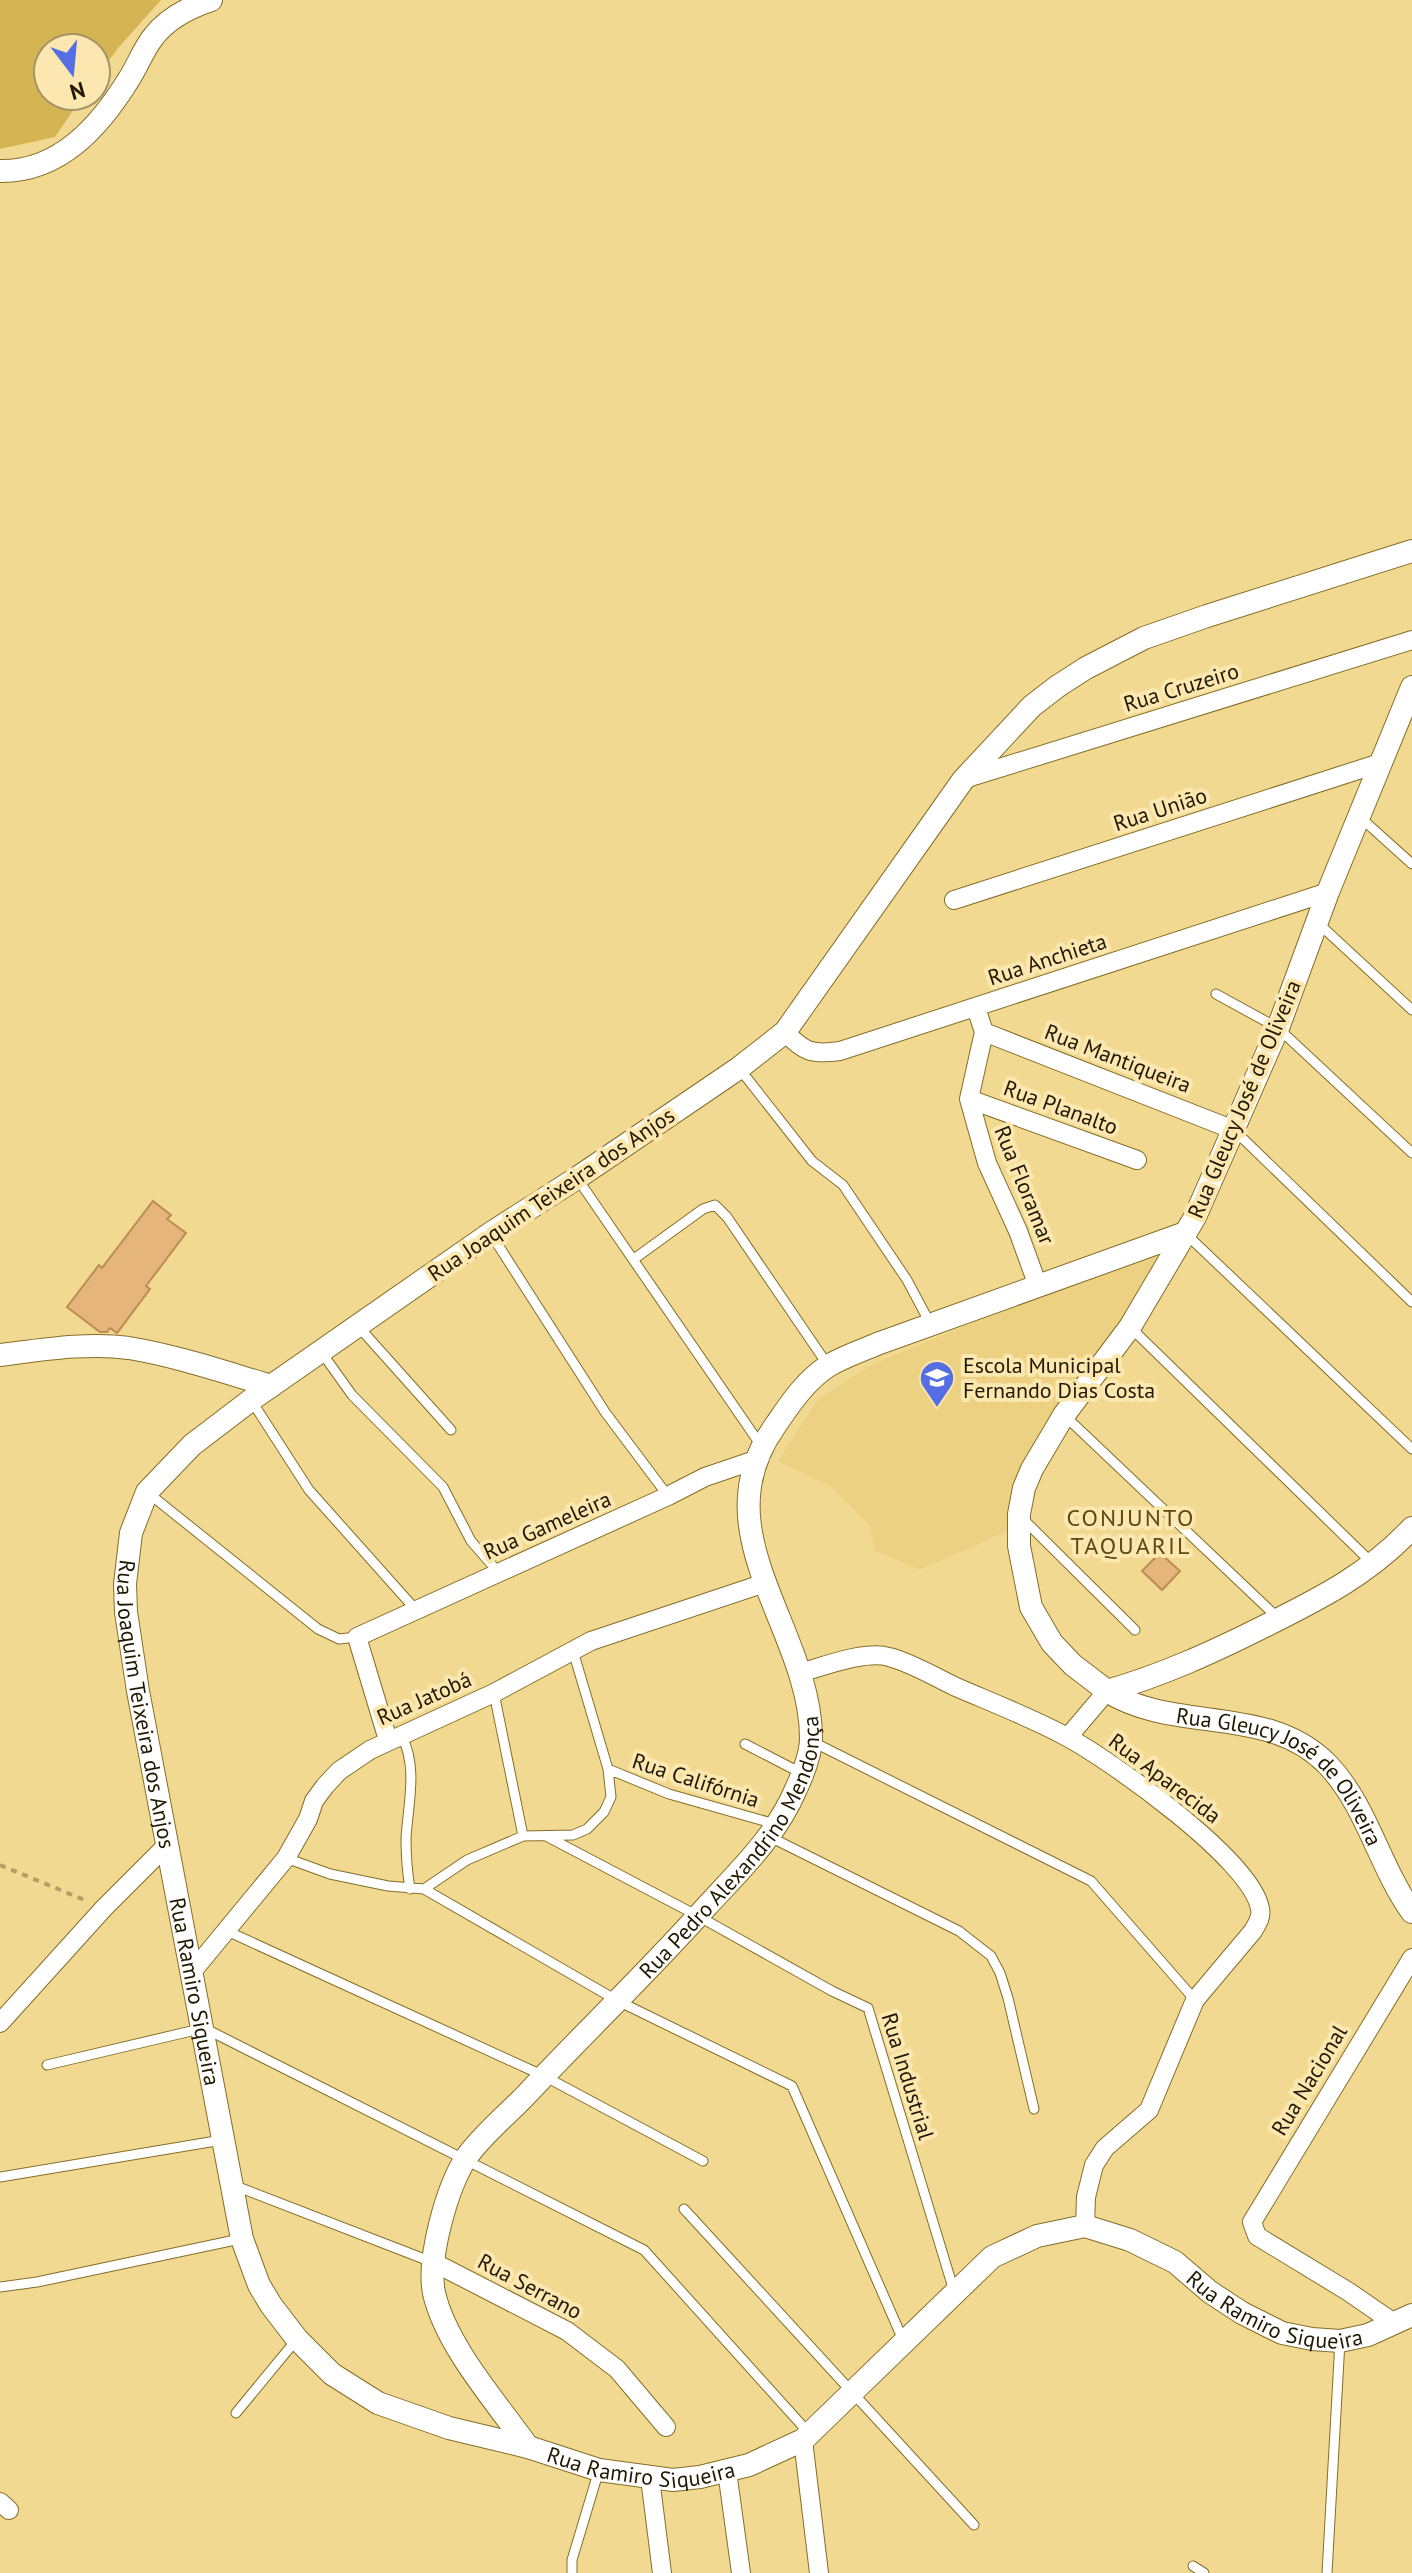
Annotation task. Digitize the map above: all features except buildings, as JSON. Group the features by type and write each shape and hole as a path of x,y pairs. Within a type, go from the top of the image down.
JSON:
{"street":[{"path":"0,171 17,171 53,160 80,142 128,80 154,36 171,19 211,0"},
{"name":"Rua Joaquim Teixeira dos Anjos","path":"0,2023 104,1908 167,1845 126,1612 125,1584 131,1533 147,1492 192,1445 271,1386 491,1233 739,1068 785,1032 963,780 1032,706 1097,662 1144,638 1412,551"},
{"name":"Rua Cruzeiro","path":"963,780 1412,640"},
{"name":"Rua Gleucy José de Oliveira","path":"1412,687 1407,717 1380,763 1278,1028 1201,1205 1130,1327 1064,1415 1032,1469 1024,1488 1019,1514 1021,1567 1031,1607 1052,1643 1073,1665 1125,1703 1147,1711 1234,1721 1276,1731 1306,1747 1328,1765 1346,1790 1412,1912"},
{"name":"Rua União","path":"954,900 1380,763"},
{"name":"Rua Anchieta","path":"785,1032 800,1047 809,1051 840,1051 1328,892"},
{"path":"976,1008 984,1032"},
{"name":"Rua Floramar","path":"984,1032 969,1099 987,1163 1018,1231 1038,1286"},
{"name":"Rua Mantiqueira","path":"984,1032 1234,1130"},
{"name":"Rua Planalto","path":"969,1099 1137,1160"},
{"name":"Rua Pedro Alexandrino Mendonça","path":"528,2447 464,2356 446,2325 435,2297 433,2262 443,2216 466,2158 618,2001 774,1831 803,1774 811,1741 800,1673 765,1583 747,1523 747,1503 760,1453 798,1393 828,1366 877,1344 1185,1233"},
{"path":"0,1355 84,1347 126,1348 183,1360 271,1386"},
{"name":"Rua Gameleira","path":"357,1637 760,1453"},
{"name":"Rua Gleucy José de Oliveira","path":"1107,1691 1154,1678 1188,1664 1326,1595 1374,1565 1412,1528"},
{"name":"Rua Jatobá","path":"192,1972 286,1858 308,1819 314,1801 339,1771 395,1738 494,1693 591,1641 765,1583"},
{"path":"357,1637 395,1738"},
{"name":"Rua Aparecida","path":"800,1673 850,1659 887,1656 1068,1737 1172,1808 1220,1850 1259,1904 1261,1911 1253,1931 1195,2000 1149,2110 1105,2148 1094,2165 1086,2197 1085,2226"},
{"path":"1068,1737 1107,1691"},
{"name":"Rua Ramiro Siqueira","path":"167,1845 242,2239 265,2295 297,2339 332,2374 378,2403 449,2428 528,2447 599,2470 650,2478 700,2477 727,2471 749,2465 806,2437 992,2257 1037,2236 1085,2226 1152,2250 1175,2262 1210,2292 1242,2313 1282,2333 1340,2341 1368,2335 1403,2319"},
{"name":"Rua Nacional","path":"1403,2319 1349,2292 1257,2236 1252,2222 1412,1958"},
{"name":"Rua Serrano","path":"433,2262 567,2331 617,2369 666,2427"},
{"path":"806,2437 819,2573"},
{"path":"727,2471 741,2573"},
{"path":"650,2478 662,2573"}],"lane":[{"path":"1361,818 1412,864"},
{"path":"1318,923 1412,1010"},
{"path":"1216,994 1278,1028 1412,1153"},
{"path":"739,1068 812,1161 843,1185 907,1280 931,1325"},
{"path":"1234,1130 1412,1302"},
{"path":"577,1178 634,1259 760,1453"},
{"path":"634,1259 703,1209 715,1205 727,1217 828,1366"},
{"path":"491,1233 605,1412 668,1496"},
{"path":"1185,1233 1412,1449"},
{"path":"358,1326 451,1430"},
{"path":"1130,1327 1374,1565"},
{"path":"321,1353 352,1395 443,1487 471,1541 499,1573"},
{"path":"251,1400 309,1490 416,1610"},
{"path":"1064,1415 1279,1619"},
{"path":"147,1492 318,1629 339,1639 357,1637"},
{"path":"1019,1514 1135,1630"},
{"path":"573,1651 608,1769"},
{"path":"494,1693 523,1836"},
{"path":"395,1738 407,1747 411,1772 406,1851 410,1889"},
{"path":"811,1741 1091,1881 1195,2000"},
{"path":"745,1744 803,1774"},
{"name":"Rua Califórnia","path":"424,1889 467,1860 523,1836 573,1835 587,1829 604,1812 611,1797 608,1769 774,1831 959,1931 991,1956 1008,1998 1034,2109"},
{"name":"Rua Industrial","path":"546,1836 868,2008 955,2294"},
{"path":"286,1858 330,1874 424,1889 618,2001 792,2086 905,2343"},
{"path":"227,1931 544,2076 703,2161"},
{"path":"47,2065 204,2028 644,2250 806,2437"},
{"path":"0,2177 224,2140"},
{"path":"230,2184 433,2262"},
{"path":"684,2209 974,2525"},
{"path":"0,2287 242,2239"},
{"path":"236,2413 297,2339"},
{"path":"1327,2573 1340,2341"},
{"path":"572,2573 572,2560 599,2470"},
{"path":"1193,2566 1204,2573"}],"path":[{"path":"0,1865 104,1908"}],"shaded area":[{"path":"0,0 161,0 112,56 112,32 32,32 32,112 72,112 55,137 0,149"},
{"name":"Escola Municipal Fernando Dias Costa","path":"1156,1248 1163,1265 1055,1420 1015,1528 919,1570 876,1551 869,1525 833,1488 778,1461 818,1399 873,1364"}],"place":[{"name":"Escola Municipal Fernando Dias Costa","path":"937,1409"}],"district":[{"name":"CONJUNTO TAQUARIL","path":"1131,1531"}]}
